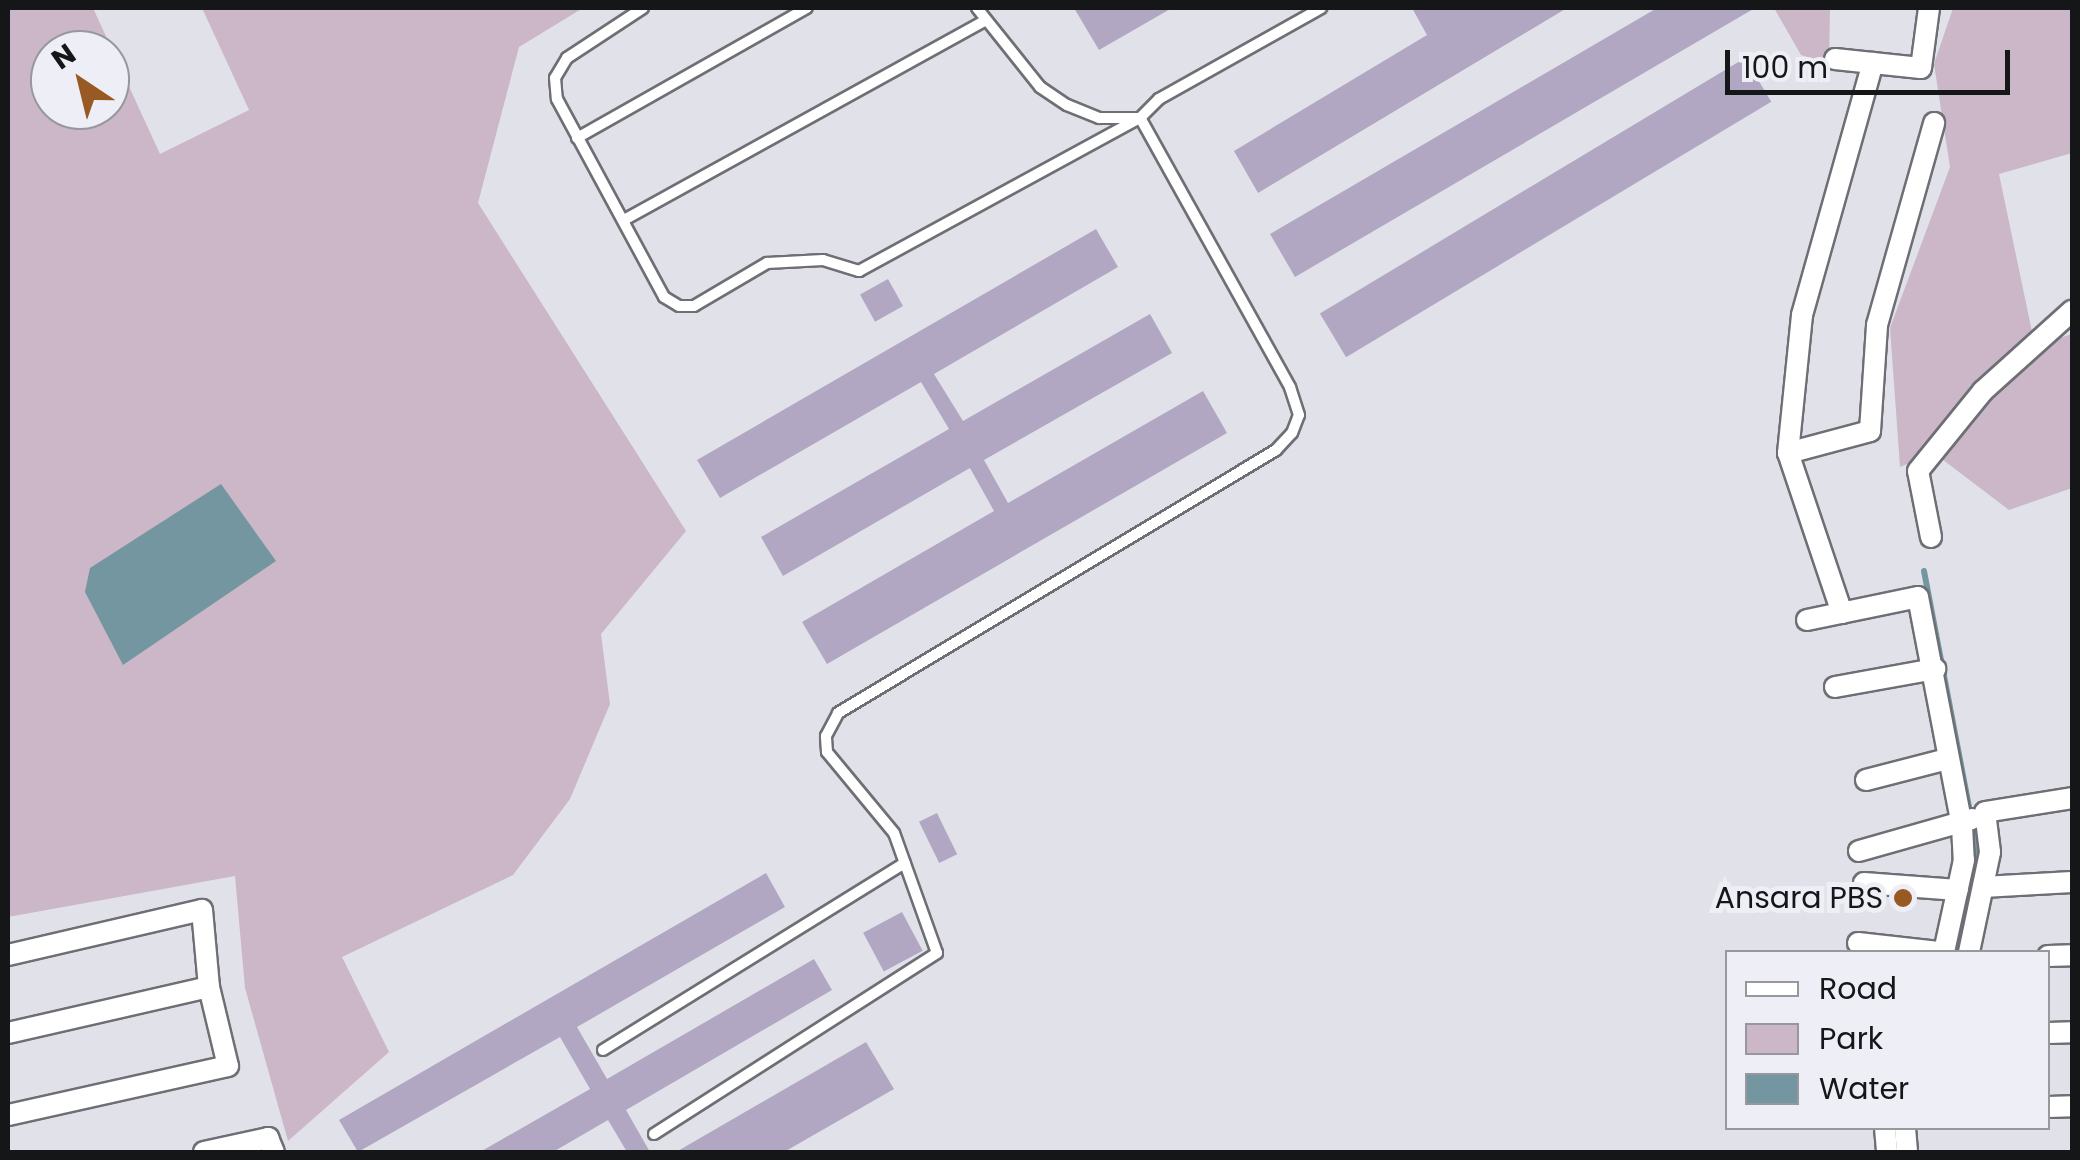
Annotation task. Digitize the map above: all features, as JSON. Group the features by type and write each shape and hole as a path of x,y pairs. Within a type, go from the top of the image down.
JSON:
{"street":[{"path":"1835,59 1921,68 1929,8"},
{"path":"1842,613 1788,454 1802,315 1873,63"},
{"path":"1788,454 1870,431 1877,324 1934,123"},
{"path":"1931,538 1918,471 1983,391 2072,312"},
{"path":"1807,620 1918,597 1935,669 1947,759 1962,826 1958,890 1942,950"},
{"path":"1835,687 1935,669"},
{"path":"1866,780 1947,759"},
{"path":"1859,851 1962,826 1984,812 2072,798"},
{"path":"1969,950 1990,852 1984,812"},
{"path":"1983,887 2072,882"},
{"path":"1864,883 1958,890"},
{"path":"8,955 202,910 209,987 228,1066 8,1115"},
{"path":"1858,943 1923,950"},
{"path":"8,1033 209,987"},
{"path":"204,1152 268,1138 274,1152"}],"lane":[{"path":"644,8 578,48 555,78 557,99 664,297 694,306 766,263 823,260 859,270 1140,118 1158,98 1321,8"},
{"path":"577,138 807,8"},
{"path":"977,8 1040,87 1067,105 1099,118 1140,118"},
{"path":"624,220 985,21"},
{"path":"654,1134 923,968 937,953 905,863 880,813 827,752 826,736 838,714 1276,450 1299,415 1140,118"},
{"path":"603,1050 905,863"}],"green space":[{"path":"8,8 93,8 103,30 30,30 30,130 130,130 130,89 160,154 249,110 202,8 583,8 519,47 478,203 686,531 601,634 610,704 570,799 513,875 342,957 389,1052 288,1141 245,988 235,876 8,917"},
{"path":"1774,8 1830,8 1829,64 1801,55"},
{"path":"1953,8 2072,8 2072,153 1999,174 2035,346 2072,334 2072,488 2009,510 1934,453 1900,467 1890,328 1950,167 1934,64"}],"water":[{"path":"221,484 276,561 123,665 85,592 90,568"}],"building":[{"path":"1074,8 1172,8 1099,50"},
{"path":"1412,8 1567,8 1258,193 1234,151 1427,35"},
{"path":"1657,8 1755,8 1295,277 1270,234"},
{"path":"1745,58 1771,102 1346,357 1320,313"},
{"path":"1096,229 1118,267 934,374 963,421 1150,314 1172,353 984,460 1008,503 1203,391 1227,433 827,664 802,622 994,511 970,468 783,576 761,537 949,429 921,382 720,498 697,460"},
{"path":"888,279 903,306 875,322 860,295"},
{"path":"937,813 957,854 939,863 919,822"},
{"path":"766,873 785,907 577,1027 607,1079 814,959 832,990 626,1110 650,1152 627,1152 608,1120 553,1152 480,1152 590,1089 560,1037 358,1152 339,1120"},
{"path":"902,912 923,951 884,972 863,933"},
{"path":"866,1042 894,1089 784,1152 676,1152"}],"waterway":[{"path":"1924,571 1978,855 1955,950"}],"place":[{"name":"Ansara PBS","path":"1903,898"}]}
